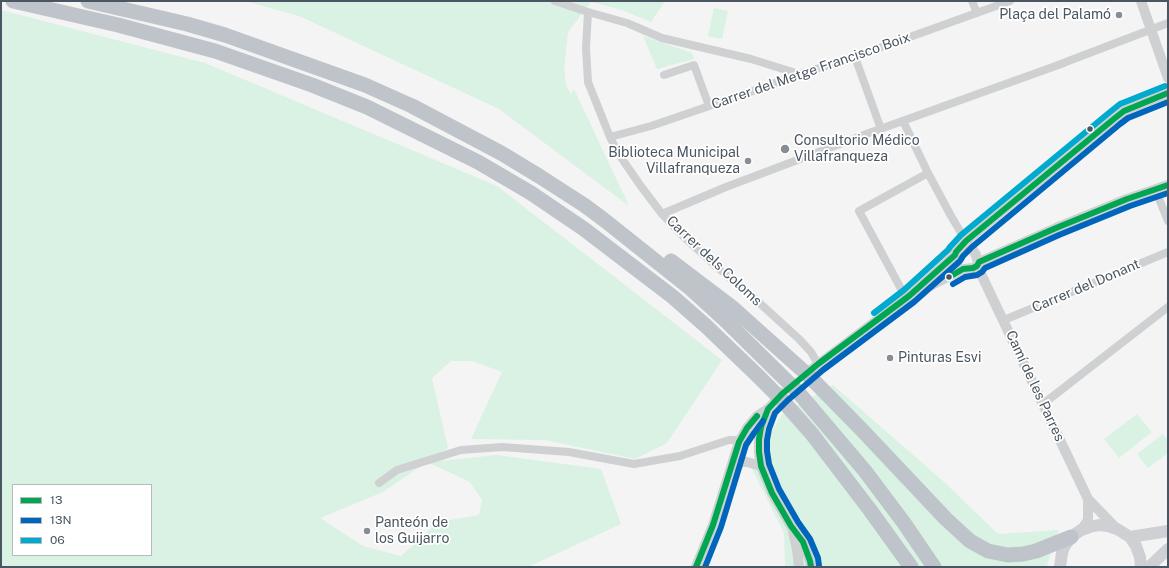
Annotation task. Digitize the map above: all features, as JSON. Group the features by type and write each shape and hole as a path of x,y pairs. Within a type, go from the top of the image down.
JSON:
{"highway":[{"path":"13,1 170,38 269,69 367,107 478,162 531,193 584,229 673,297 706,326 758,376 797,416 812,434 866,504 911,567"},
{"path":"88,1 186,24 225,35 365,85 412,106 501,153 604,219 691,289 771,365 810,405 865,471 904,523 934,567"},
{"path":"604,219 634,232 734,308 826,392 946,519 970,541 988,550 1008,555 1036,551 1076,534"}],"main road":[{"path":"1060,567 1064,547 1076,534 1090,526 1099,525 1117,529 1130,537 1136,546 1140,557 1141,567"},
{"path":"1130,537 1168,531"},
{"path":"1149,567 1168,549"}],"street":[{"path":"555,1 627,23 662,38 751,59 799,74"},
{"path":"972,1 978,13"},
{"name":"Carrer del Metge Francisco Boix","path":"610,137 651,126 775,84 799,74 855,57 1010,1"},
{"path":"1141,1 1168,78"},
{"name":"Carrer dels Coloms","path":"588,12 586,48 588,82 618,153 662,214 710,261 743,288 799,339 811,352 814,367"},
{"path":"662,214 726,187 881,129 1024,78 1168,23"},
{"path":"855,57 881,129"},
{"path":"664,75 694,65 709,106"},
{"path":"814,367 908,297 955,255 965,243 1124,111 1168,93"},
{"path":"903,121 928,173 965,243 976,255 974,268"},
{"path":"908,297 859,211 928,173"},
{"path":"908,297 974,268 1056,228 1168,185"},
{"path":"1155,190 1168,221"},
{"name":"Carrer del Donant","path":"1004,320 1168,252"},
{"path":"955,255 956,260 974,268"},
{"name":"Camí de les Parres","path":"974,268 1004,320 1088,499 1117,529"},
{"path":"1043,404 1168,307"},
{"path":"696,567 713,524 739,442 747,428 757,416 768,409 761,427 759,439 761,466 772,493 791,526 803,542 811,567"},
{"path":"379,483 397,470 461,450 502,448 570,452 634,464 680,456 729,440 739,442"},
{"path":"731,467 743,462 761,466"},
{"name":"Camí de les Parres","path":"1076,534 1088,520 1088,499"},
{"path":"791,526 797,549 799,567"}],"green space":[{"path":"245,1 665,1 651,22 622,10 591,2 568,32 564,68 566,85 571,94 574,89 629,206 499,109 299,16"},
{"path":"714,8 728,11 722,39 708,36"},
{"path":"1,10 205,63 497,186 722,360 667,443 635,459 545,440 471,439 502,372 472,361 451,361 432,378 448,448 428,462 497,455 601,469 621,524 528,567 1,567","holes":["427,462 470,482 482,500 479,515 438,522 401,556 363,546 320,518 383,492"]},
{"path":"643,36 692,53 694,59 657,69"},
{"path":"833,385 943,481 998,534 1059,530 1047,565 1049,567 785,567 784,533 751,467 782,414"},
{"path":"1137,414 1152,432 1119,458 1104,439"},
{"path":"1163,434 1168,440 1168,453 1148,468 1137,454"}],"tunnel":[{"path":"768,409 782,394 811,370"}],"transit line":[{"name":"06","path":"874,313 904,290 948,250 961,235 1120,104 1165,86"},
{"name":"13","path":"811,567 803,542 791,526 772,493 761,466 759,439 761,427 768,409 782,394 818,364 909,296 955,255 966,241 1115,118 1124,111 1168,93"},
{"name":"13N","path":"819,566 818,558 810,539 798,522 779,489 769,464 767,440 769,429 775,413 823,370 914,302 960,261 972,247 1120,124 1128,118 1168,102"},
{"name":"13","path":"949,277 963,269 973,268 977,266 979,262 1056,228 1127,199 1168,185"},
{"name":"13N","path":"953,284 965,277 977,275 985,268 1059,235 1130,206 1168,193"},
{"name":"13","path":"696,567 713,525 739,442 747,428 757,416"},
{"name":"13N","path":"705,567 721,527 746,445 763,421"}],"place":[{"name":"Plaça del Palamó","path":"1119,15"},
{"name":"Consultorio Médico Villafranqueza","path":"785,149"},
{"name":"Biblioteca Municipal Villafranqueza","path":"748,161"},
{"name":"Pinturas Esvi","path":"890,358"},
{"name":"Panteón de los Guijarro","path":"367,531"}]}
